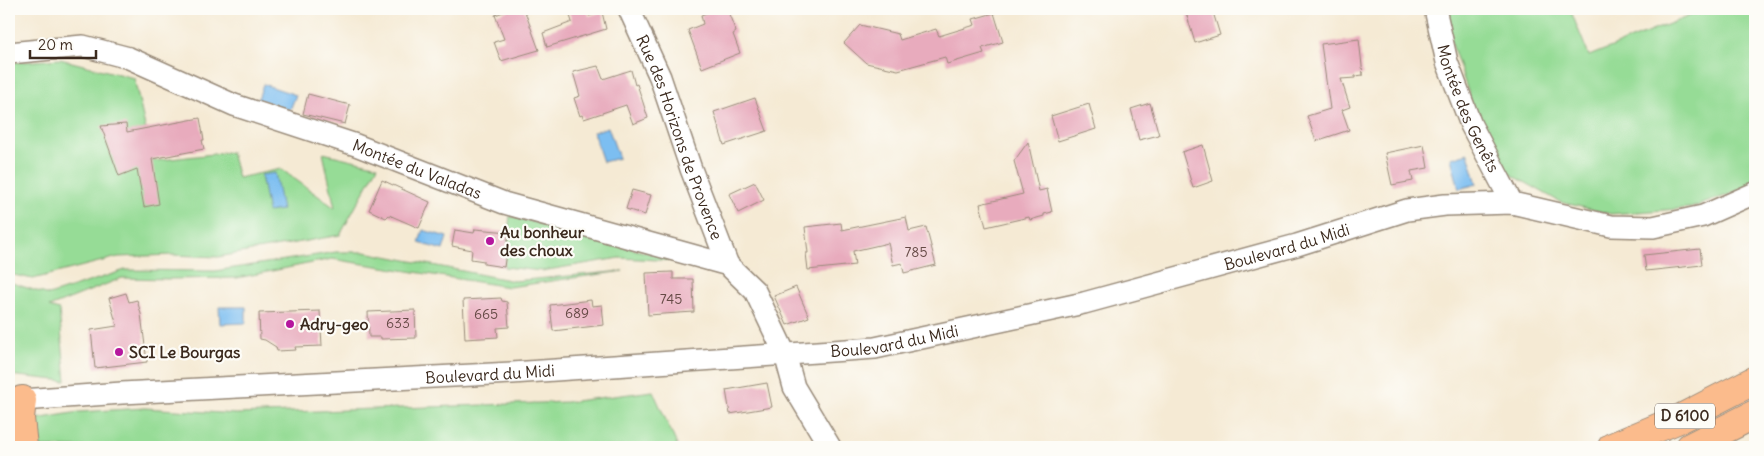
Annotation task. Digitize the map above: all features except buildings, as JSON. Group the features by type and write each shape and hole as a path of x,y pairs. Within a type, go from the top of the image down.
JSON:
{"main road":[{"name":"D 6100","path":"1612,447 1679,419 1755,380"},
{"path":"15,401 20,418 23,447"},
{"name":"D 6100","path":"1690,447 1755,414"}],"street":[{"name":"Rue des Horizons de Provence","path":"629,9 660,77 690,168 728,265"},
{"name":"Montée des Genêts","path":"1436,9 1447,62 1471,125 1512,203"},
{"name":"Montée du Valadas","path":"9,53 83,46 129,58 234,105 356,145 504,203 728,265 755,291 785,354 794,387 830,447"},
{"name":"Boulevard du Midi","path":"15,401 122,393 512,373 875,348 1084,303 1297,245 1407,210 1445,205 1512,203 1611,226 1653,227 1703,216 1755,193"}],"green space":[{"path":"1440,9 1570,9 1589,56 1707,9 1755,9 1755,183 1691,208 1611,214 1560,202 1505,171 1479,124"},
{"path":"60,59 134,78 153,161 231,152 238,178 281,169 335,208 323,153 378,166 340,235 218,257 173,255 118,257 33,279 9,274 9,63"},
{"path":"510,216 678,261 619,258 542,271 504,267"},
{"path":"336,252 365,252 514,281 623,271 509,287 332,259 237,278 122,278 49,307 59,310 66,381 9,375 9,282 49,295 125,270 215,271"},
{"path":"653,391 678,447 41,447 36,419 79,412 145,408 236,414 567,402"}],"water":[{"path":"263,84 296,95 290,110 258,99"},
{"path":"608,127 619,158 603,162 593,132"},
{"path":"1468,153 1477,184 1459,189 1451,158"},
{"path":"275,173 282,210 268,212 261,175"},
{"path":"423,230 447,237 443,250 419,243"},
{"path":"219,307 246,307 246,323 220,324"}],"place":[{"name":"Au bonheur des choux","path":"490,241"},
{"name":"Adry-geo","path":"290,324"},
{"name":"SCI Le Bourgas","path":"119,352"}]}
